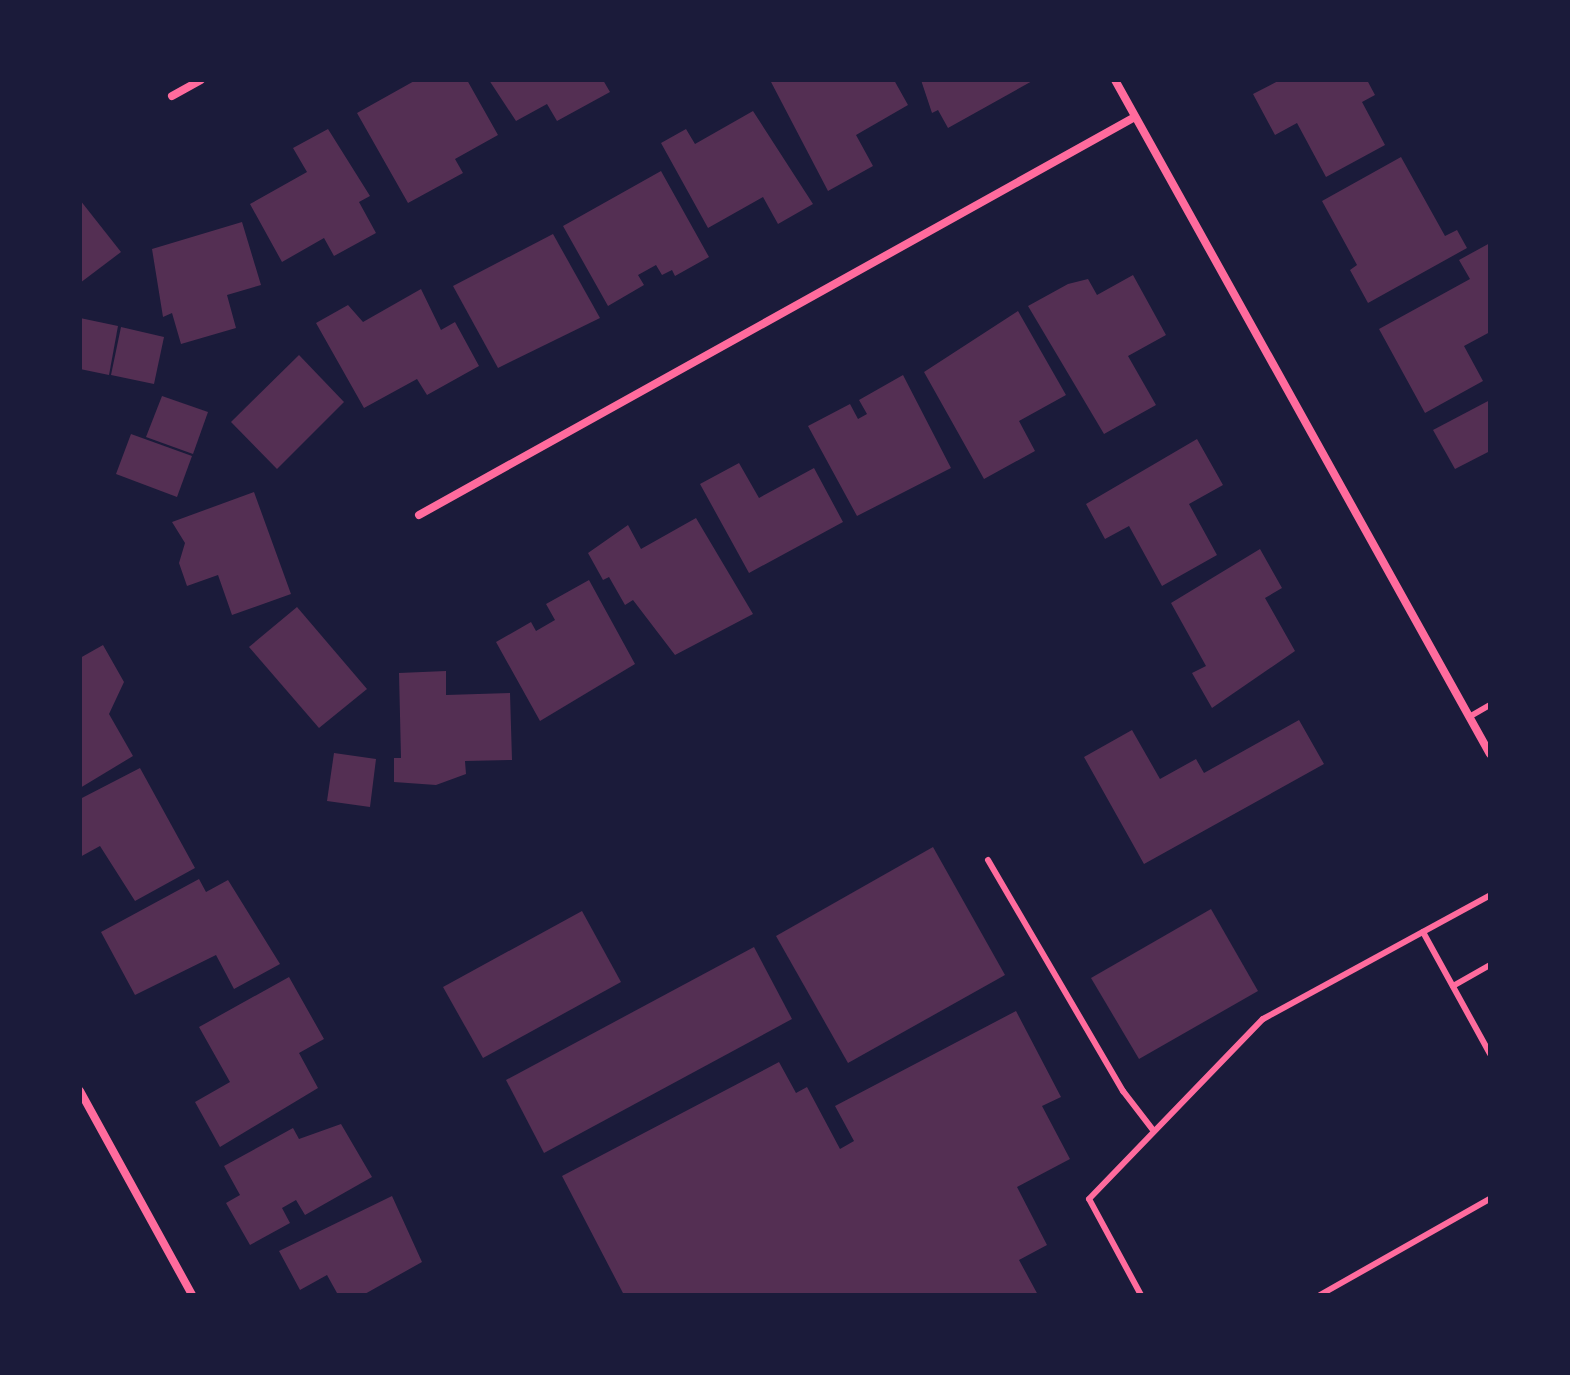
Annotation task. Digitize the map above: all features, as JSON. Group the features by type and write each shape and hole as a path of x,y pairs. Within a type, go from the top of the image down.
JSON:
{"street":[{"path":"172,96 201,80"},
{"path":"1115,80 1490,754"},
{"path":"419,515 1135,117"},
{"path":"80,1091 192,1295"}],"lane":[{"path":"1469,717 1490,705"},
{"path":"988,860 1123,1091 1153,1130"},
{"path":"1141,1295 1089,1199 1263,1019 1490,895"},
{"path":"1423,932 1490,1054"},
{"path":"1453,986 1490,965"},
{"path":"1320,1295 1490,1199"}],"building":[{"path":"416,80 467,80 498,135 455,159 463,173 408,203 357,113"},
{"path":"489,80 603,80 610,92 557,121 547,104 516,121"},
{"path":"770,80 894,80 908,105 856,135 873,166 828,191"},
{"path":"921,80 1034,80 948,128 938,110 932,113"},
{"path":"1280,80 1367,80 1375,95 1362,102 1385,145 1326,177 1297,123 1275,135 1253,94"},
{"path":"753,111 813,204 778,224 763,197 708,228 661,143 686,129 695,144"},
{"path":"328,129 370,196 359,202 376,233 334,256 324,238 282,262 250,204 307,172 293,148"},
{"path":"1401,157 1445,236 1457,230 1467,248 1368,303 1350,270 1357,265 1322,201"},
{"path":"661,171 709,257 675,276 672,270 662,275 656,265 638,275 644,285 608,306 563,226"},
{"path":"80,200 121,252 80,283"},
{"path":"242,222 261,285 227,295 236,328 181,344 172,313 163,317 152,249"},
{"path":"553,234 600,318 498,368 453,286"},
{"path":"1490,243 1490,332 1464,346 1483,381 1425,413 1379,329 1470,279 1459,260"},
{"path":"1133,275 1166,335 1128,356 1156,405 1104,434 1028,306 1068,284 1088,279 1097,295"},
{"path":"421,289 441,330 455,322 479,366 427,395 417,379 364,408 316,323 348,305 363,322"},
{"path":"1018,311 1066,395 1019,421 1035,451 984,479 924,372"},
{"path":"80,318 118,326 109,375 80,369"},
{"path":"121,327 164,337 154,384 111,375"},
{"path":"299,355 344,402 277,469 231,422"},
{"path":"903,375 951,468 857,516 808,426 850,404 858,419 867,414 859,400"},
{"path":"162,396 208,412 193,454 146,437"},
{"path":"1490,400 1490,451 1455,469 1433,430"},
{"path":"131,434 192,456 177,497 116,474"},
{"path":"1197,439 1223,485 1189,504 1217,555 1162,586 1129,526 1105,539 1086,504"},
{"path":"739,463 759,498 814,468 843,522 749,573 700,484"},
{"path":"254,492 291,594 232,615 218,575 187,586 179,563 185,543 172,522"},
{"path":"696,518 753,614 675,655 633,600 625,605 609,577 603,580 588,553 628,525 641,549"},
{"path":"1260,549 1282,588 1265,598 1295,651 1212,708 1192,673 1206,666 1171,603"},
{"path":"589,580 635,664 540,721 496,642 531,622 536,631 555,620 546,604"},
{"path":"297,607 367,689 319,728 249,647"},
{"path":"103,645 124,682 109,714 133,756 80,788 80,658"},
{"path":"446,671 446,695 510,693 512,760 465,761 466,774 436,785 394,782 394,758 401,758 399,673"},
{"path":"1299,720 1324,764 1144,864 1084,757 1132,730 1160,779 1196,759 1204,773"},
{"path":"334,753 376,759 370,807 327,801"},
{"path":"140,768 195,868 135,901 100,846 80,857 80,799"},
{"path":"933,847 1005,975 848,1063 776,936"},
{"path":"199,879 206,892 228,880 280,964 234,989 216,955 135,995 101,932"},
{"path":"1211,909 1258,991 1139,1059 1091,978"},
{"path":"582,911 621,982 483,1058 443,987"},
{"path":"754,947 792,1019 544,1153 506,1080"},
{"path":"289,977 324,1039 299,1053 318,1088 220,1147 195,1102 230,1082 199,1027"},
{"path":"1016,1011 1061,1097 1042,1106 1070,1159 1017,1187 1047,1245 1019,1260 1038,1295 624,1295 562,1176 779,1062 796,1093 807,1087 840,1149 854,1141 835,1106"},
{"path":"341,1124 372,1177 305,1215 296,1200 282,1208 290,1223 250,1245 226,1203 240,1195 224,1166 293,1128 299,1139"},
{"path":"392,1196 422,1262 363,1295 337,1293 327,1275 300,1290 279,1251"}]}
